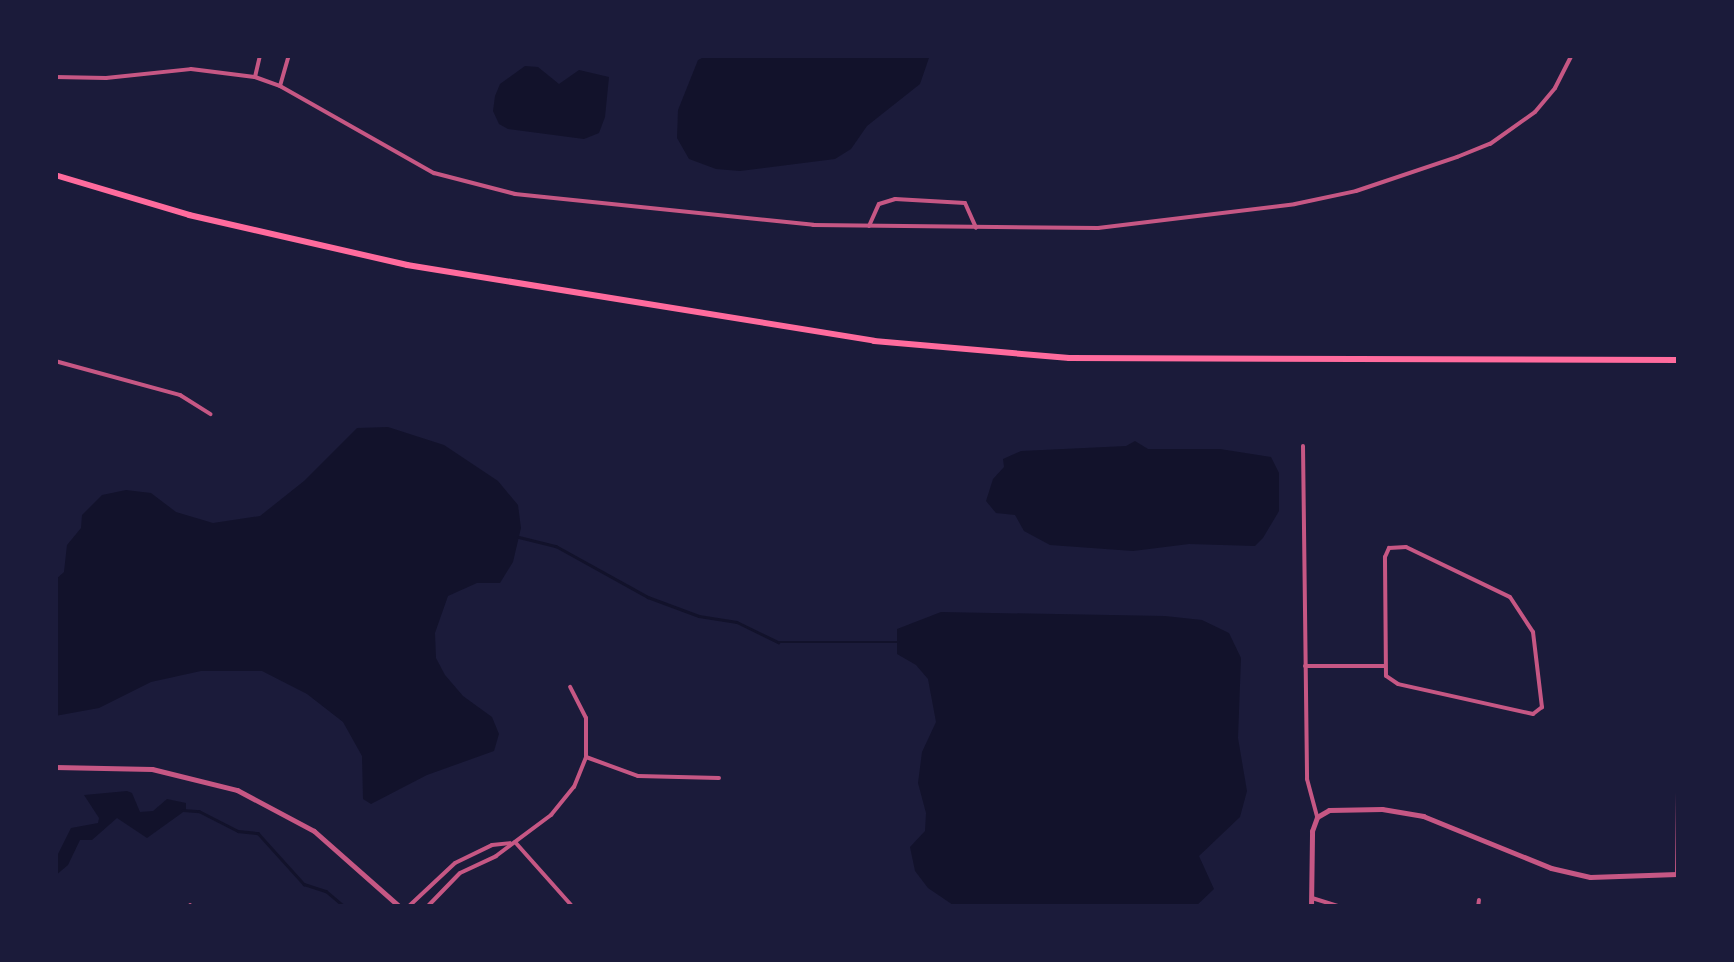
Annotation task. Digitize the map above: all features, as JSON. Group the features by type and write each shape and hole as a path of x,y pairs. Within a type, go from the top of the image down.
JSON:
{"main road":[{"path":"55,175 208,220 407,265 890,343 1069,358 1679,360"}],"street":[{"path":"254,78 260,55"},
{"path":"280,86 289,55"},
{"path":"55,77 106,78 192,70 254,78 280,86 390,152 434,173 473,184 613,206 869,226 1098,228 1262,210 1356,192 1457,156 1516,128 1555,88 1572,55"},
{"path":"869,226 879,204 895,199 964,203 976,228"},
{"path":"55,361 180,395 210,414"},
{"path":"1304,446 1306,779 1316,817 1312,831 1311,907"},
{"path":"1406,547 1510,597 1532,632 1542,707 1533,714 1398,684 1386,676 1386,666 1386,557 1389,548 1406,547"},
{"path":"1304,666 1386,666"},
{"path":"427,907 460,874 515,842 552,814 574,787 586,757 586,718 570,687"},
{"path":"1316,817 1329,810 1402,811 1568,872 1590,877 1678,874 1679,718"},
{"path":"586,757 638,776 719,778"},
{"path":"55,767 152,769 236,790 314,831 400,907"},
{"path":"408,907 455,863 492,845 515,842"},
{"path":"515,842 572,907"},
{"path":"1312,898 1342,907"}],"shaded area":[{"path":"930,55 920,84 867,126 851,149 835,159 740,171 716,169 689,159 677,138 678,110 698,60 704,57"},
{"path":"525,66 538,67 559,84 579,70 609,77 605,117 599,133 584,139 508,129 499,124 493,111 500,84"},
{"path":"388,427 444,445 498,481 518,505 521,528 513,562 500,583 477,583 448,596 435,633 436,658 445,675 463,696 492,717 499,734 494,751 427,775 371,804 363,799 362,756 343,722 307,694 262,671 201,671 151,682 99,708 55,716 55,580 64,572 67,545 81,528 82,515 102,495 126,490 151,493 176,512 213,523 260,516 304,481 357,428"},
{"path":"1135,441 1148,449 1220,449 1271,457 1279,473 1279,511 1263,538 1255,546 1189,544 1133,551 1050,545 1024,531 1015,515 996,513 986,501 993,479 1004,467 1003,459 1021,451 1126,446"},
{"path":"941,612 1165,616 1202,620 1229,633 1241,658 1238,738 1247,791 1240,817 1199,856 1214,889 1195,907 966,907 953,905 928,888 915,871 910,847 925,831 926,813 918,783 922,752 936,722 928,679 916,665 897,654 897,629"},
{"path":"132,793 140,812 153,811 167,799 186,803 186,810 147,838 117,818 92,840 80,840 68,865 55,876 55,860 71,828 98,823 99,818 84,795"}],"waterway":[{"path":"519,537 556,546 648,597 699,616 737,622 778,642 899,642"},
{"path":"183,810 199,811 238,831 258,833 304,884 326,891 345,907"}]}
